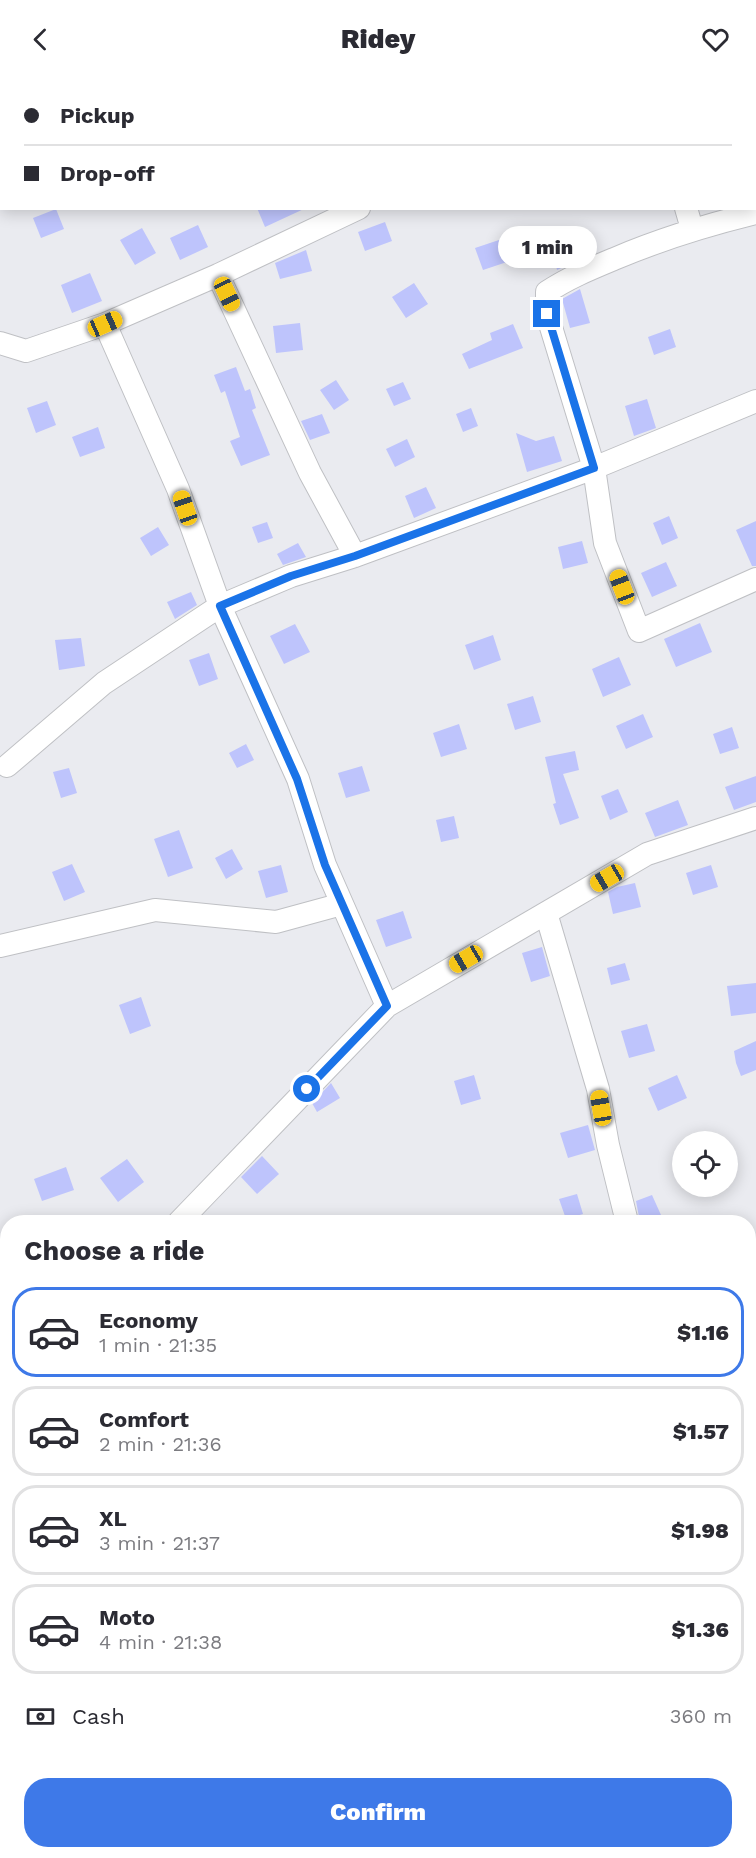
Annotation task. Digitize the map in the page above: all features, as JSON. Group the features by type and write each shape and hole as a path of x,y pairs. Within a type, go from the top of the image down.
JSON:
{"street":[{"path":"0,343 26,351 105,324 354,210"},
{"path":"756,213 689,219 660,240 568,278 547,292 547,314 594,468 605,543 639,631 756,579"},
{"path":"218,274 310,473 355,556"},
{"path":"105,324 178,489 220,606 297,779 325,865 387,1006"},
{"path":"7,766 104,682 220,606 291,576 355,556 594,468 756,401"},
{"path":"186,1215 387,1006 648,854 756,819"},
{"path":"0,946 155,910 276,922 342,904"},
{"path":"546,913 598,1089 608,1145 625,1215"}],"building":[{"path":"56,210 64,229 41,238 33,218"},
{"path":"258,210 302,210 265,227"},
{"path":"385,222 392,241 365,251 358,232"},
{"path":"198,225 208,247 180,260 170,238"},
{"path":"142,228 156,253 135,265 120,240"},
{"path":"499,240 507,262 483,270 475,248"},
{"path":"579,241 583,258 557,270 552,247"},
{"path":"306,250 312,271 280,279 275,263"},
{"path":"90,273 102,301 72,313 61,285"},
{"path":"414,283 428,304 406,318 392,297"},
{"path":"580,289 590,323 570,328 562,299"},
{"path":"300,323 303,350 276,353 273,326"},
{"path":"513,324 523,348 469,369 462,354 492,340 490,333"},
{"path":"670,329 676,347 654,355 648,337"},
{"path":"236,367 245,391 250,389 256,408 252,410 270,455 241,466 230,441 240,437 225,391 221,393 214,375"},
{"path":"336,380 349,400 334,410 320,390"},
{"path":"403,382 411,399 394,406 386,389"},
{"path":"647,399 656,428 634,436 625,406"},
{"path":"47,401 56,425 36,433 27,408"},
{"path":"471,408 478,426 463,432 456,414"},
{"path":"322,414 330,433 310,440 301,421"},
{"path":"98,427 105,448 80,457 72,437"},
{"path":"516,433 536,441 554,436 562,461 527,472"},
{"path":"407,439 415,457 395,467 386,449"},
{"path":"426,487 436,508 414,518 405,496"},
{"path":"669,516 678,538 662,545 653,523"},
{"path":"756,521 756,566 752,566 736,530"},
{"path":"267,522 273,538 258,543 252,527"},
{"path":"158,527 169,545 151,556 140,538"},
{"path":"582,541 588,563 563,569 558,547"},
{"path":"298,543 306,557 283,565 277,554"},
{"path":"666,562 677,586 652,597 641,573"},
{"path":"191,592 197,605 175,619 167,602"},
{"path":"700,623 712,652 676,667 664,639"},
{"path":"295,624 310,652 284,664 270,636"},
{"path":"493,635 501,660 474,670 465,645"},
{"path":"81,638 85,666 59,670 55,640"},
{"path":"209,653 218,679 199,686 189,660"},
{"path":"619,657 631,685 603,697 592,669"},
{"path":"533,696 541,722 515,730 507,704"},
{"path":"643,714 653,737 626,749 616,726"},
{"path":"459,724 467,749 441,757 433,733"},
{"path":"732,727 739,748 720,754 713,734"},
{"path":"246,744 254,760 237,768 229,753"},
{"path":"575,751 579,770 563,774 579,818 560,825 553,804 556,803 545,757"},
{"path":"362,766 370,791 346,798 338,773"},
{"path":"69,768 77,793 61,798 53,772"},
{"path":"756,776 756,802 734,810 725,787"},
{"path":"618,789 628,812 610,820 601,796"},
{"path":"678,800 688,825 655,837 645,813"},
{"path":"454,816 459,838 441,842 436,820"},
{"path":"179,830 193,868 168,877 154,839"},
{"path":"232,849 243,869 226,879 215,858"},
{"path":"72,864 85,892 64,901 52,872"},
{"path":"281,865 288,892 266,898 258,871"},
{"path":"711,865 718,887 693,895 686,873"},
{"path":"635,883 641,907 613,914 608,892 617,887"},
{"path":"403,911 412,938 386,947 376,920"},
{"path":"542,947 550,976 531,982 522,953"},
{"path":"625,963 630,980 611,985 607,968"},
{"path":"756,983 756,1013 731,1016 727,986"},
{"path":"141,997 151,1026 130,1034 119,1005"},
{"path":"647,1024 655,1051 629,1058 621,1031"},
{"path":"756,1041 756,1070 741,1076 734,1051"},
{"path":"474,1075 481,1099 461,1105 454,1081"},
{"path":"677,1075 687,1098 658,1111 648,1088"},
{"path":"331,1083 340,1098 317,1112 312,1103"},
{"path":"588,1125 595,1150 568,1158 560,1133"},
{"path":"262,1156 279,1174 257,1194 241,1177"},
{"path":"127,1159 144,1182 118,1202 100,1178"},
{"path":"66,1167 74,1190 42,1201 34,1179"},
{"path":"577,1194 583,1214 565,1215 559,1199"},
{"path":"652,1195 661,1215 639,1215 636,1201"}],"route":[{"path":"307,1089 387,1006 325,865 297,779 220,606 291,576 355,556 594,468 547,314"}]}
